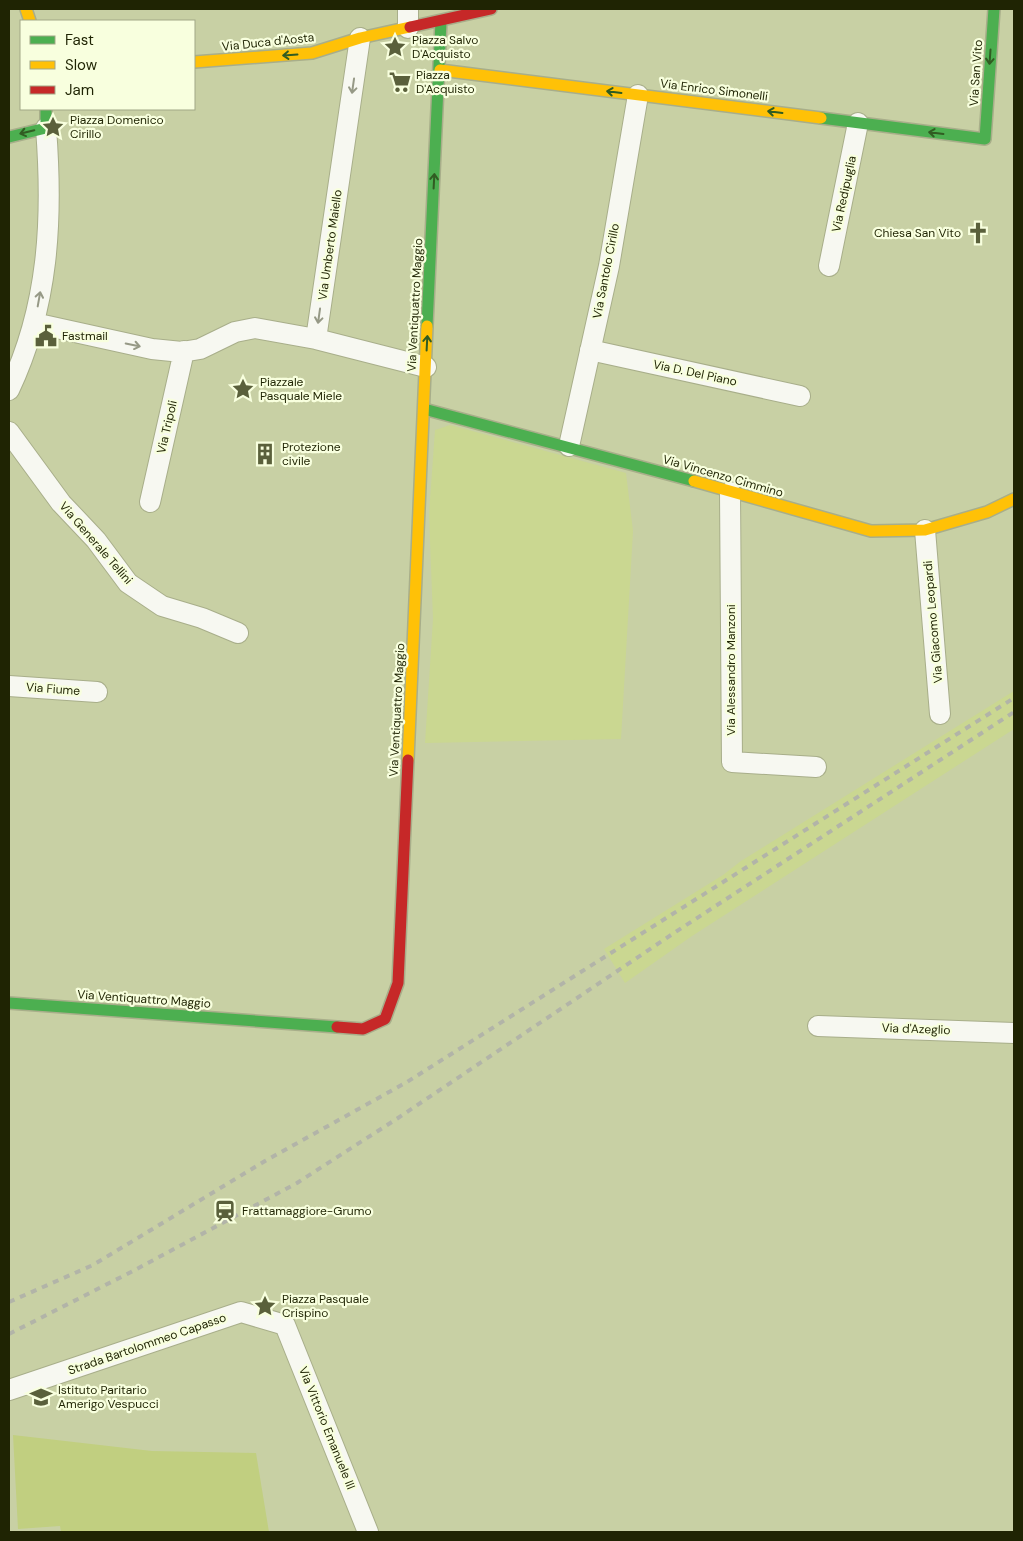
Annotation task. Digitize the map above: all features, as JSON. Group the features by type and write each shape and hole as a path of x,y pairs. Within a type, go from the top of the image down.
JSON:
{"street":[{"name":"Via Duca d'Aosta","path":"195,62 312,53 360,38 408,18 441,22 491,9"},
{"name":"Via San Vito","path":"984,139 994,9"},
{"name":"Via Ventiquattro Maggio","path":"9,1004 363,1029 385,1019 398,983 441,22"},
{"name":"Via Umberto Maiello","path":"316,339 360,38"},
{"name":"Via Enrico Simonelli","path":"440,70 984,139"},
{"name":"Via Santolo Cirillo","path":"569,446 609,266 638,94"},
{"path":"9,137 47,115 51,187 46,259 34,323 22,364 12,384"},
{"name":"Via Redipuglia","path":"829,266 858,123"},
{"path":"34,323 152,349 184,351 200,349 235,332 255,328 316,339 426,366"},
{"name":"Via D. Del Piano","path":"590,350 800,396"},
{"name":"Via Tripoli","path":"150,502 184,351"},
{"name":"Via Vincenzo Cimmino","path":"424,409 569,446 871,531 925,530 987,512 1014,499"},
{"name":"Via Generale Tellini","path":"9,432 61,503 96,540 128,583 162,606 202,618 238,633"},
{"name":"Via Alessandro Manzoni","path":"730,492 732,762 816,767"},
{"name":"Via Giacomo Leopardi","path":"925,530 940,714"},
{"name":"Via Fiume","path":"9,686 97,692"},
{"name":"Via d'Azeglio","path":"818,1026 1014,1033"},
{"name":"Strada Bartolommeo Capasso","path":"9,1390 241,1312 286,1324"},
{"name":"Via Vittorio Emanuele III","path":"286,1324 368,1532"}],"shaded area":[{"path":"450,425 626,473 633,531 621,739 425,743 433,619 429,514 435,430"},
{"path":"1014,691 1014,729 692,936 625,983 604,949 723,875 741,861"},
{"path":"13,1435 152,1451 256,1453 269,1532 61,1532 60,1526 18,1529"}],"railway":[{"path":"9,1302 93,1265 265,1161 407,1082 1014,698"},
{"path":"9,1334 133,1271 297,1183 398,1118 674,933 1014,712"}],"traffic: fast":[{"path":"821,118 985,139 994,9"},
{"path":"427,326 441,21"},
{"path":"9,137 46,128 46,110"},
{"path":"424,409 694,481"},
{"path":"9,1003 337,1027"}],"traffic: slow":[{"path":"26,9 30,20"},
{"path":"195,62 312,53 360,38 410,27"},
{"path":"440,70 821,118"},
{"path":"408,760 427,326"},
{"path":"694,481 871,531 925,530 987,512 1014,499"}],"traffic: jam":[{"path":"410,27 491,9"},
{"path":"337,1027 363,1029 385,1019 398,983 408,760"}],"place":[{"name":"Piazza Salvo D'Acquisto","path":"395,47"},
{"name":"Piazza D'Acquisto","path":"400,82"},
{"name":"Piazza Domenico Cirillo","path":"53,127"},
{"name":"Chiesa San Vito","path":"978,233"},
{"name":"Fastmail","path":"46,336"},
{"name":"Piazzale Pasquale Miele","path":"243,389"},
{"name":"Protezione civile","path":"265,454"},
{"name":"Frattamaggiore-Grumo","path":"225,1211"},
{"name":"Piazza Pasquale Crispino","path":"265,1306"},
{"name":"Istituto Paritario Amerigo Vespucci","path":"41,1397"}]}
